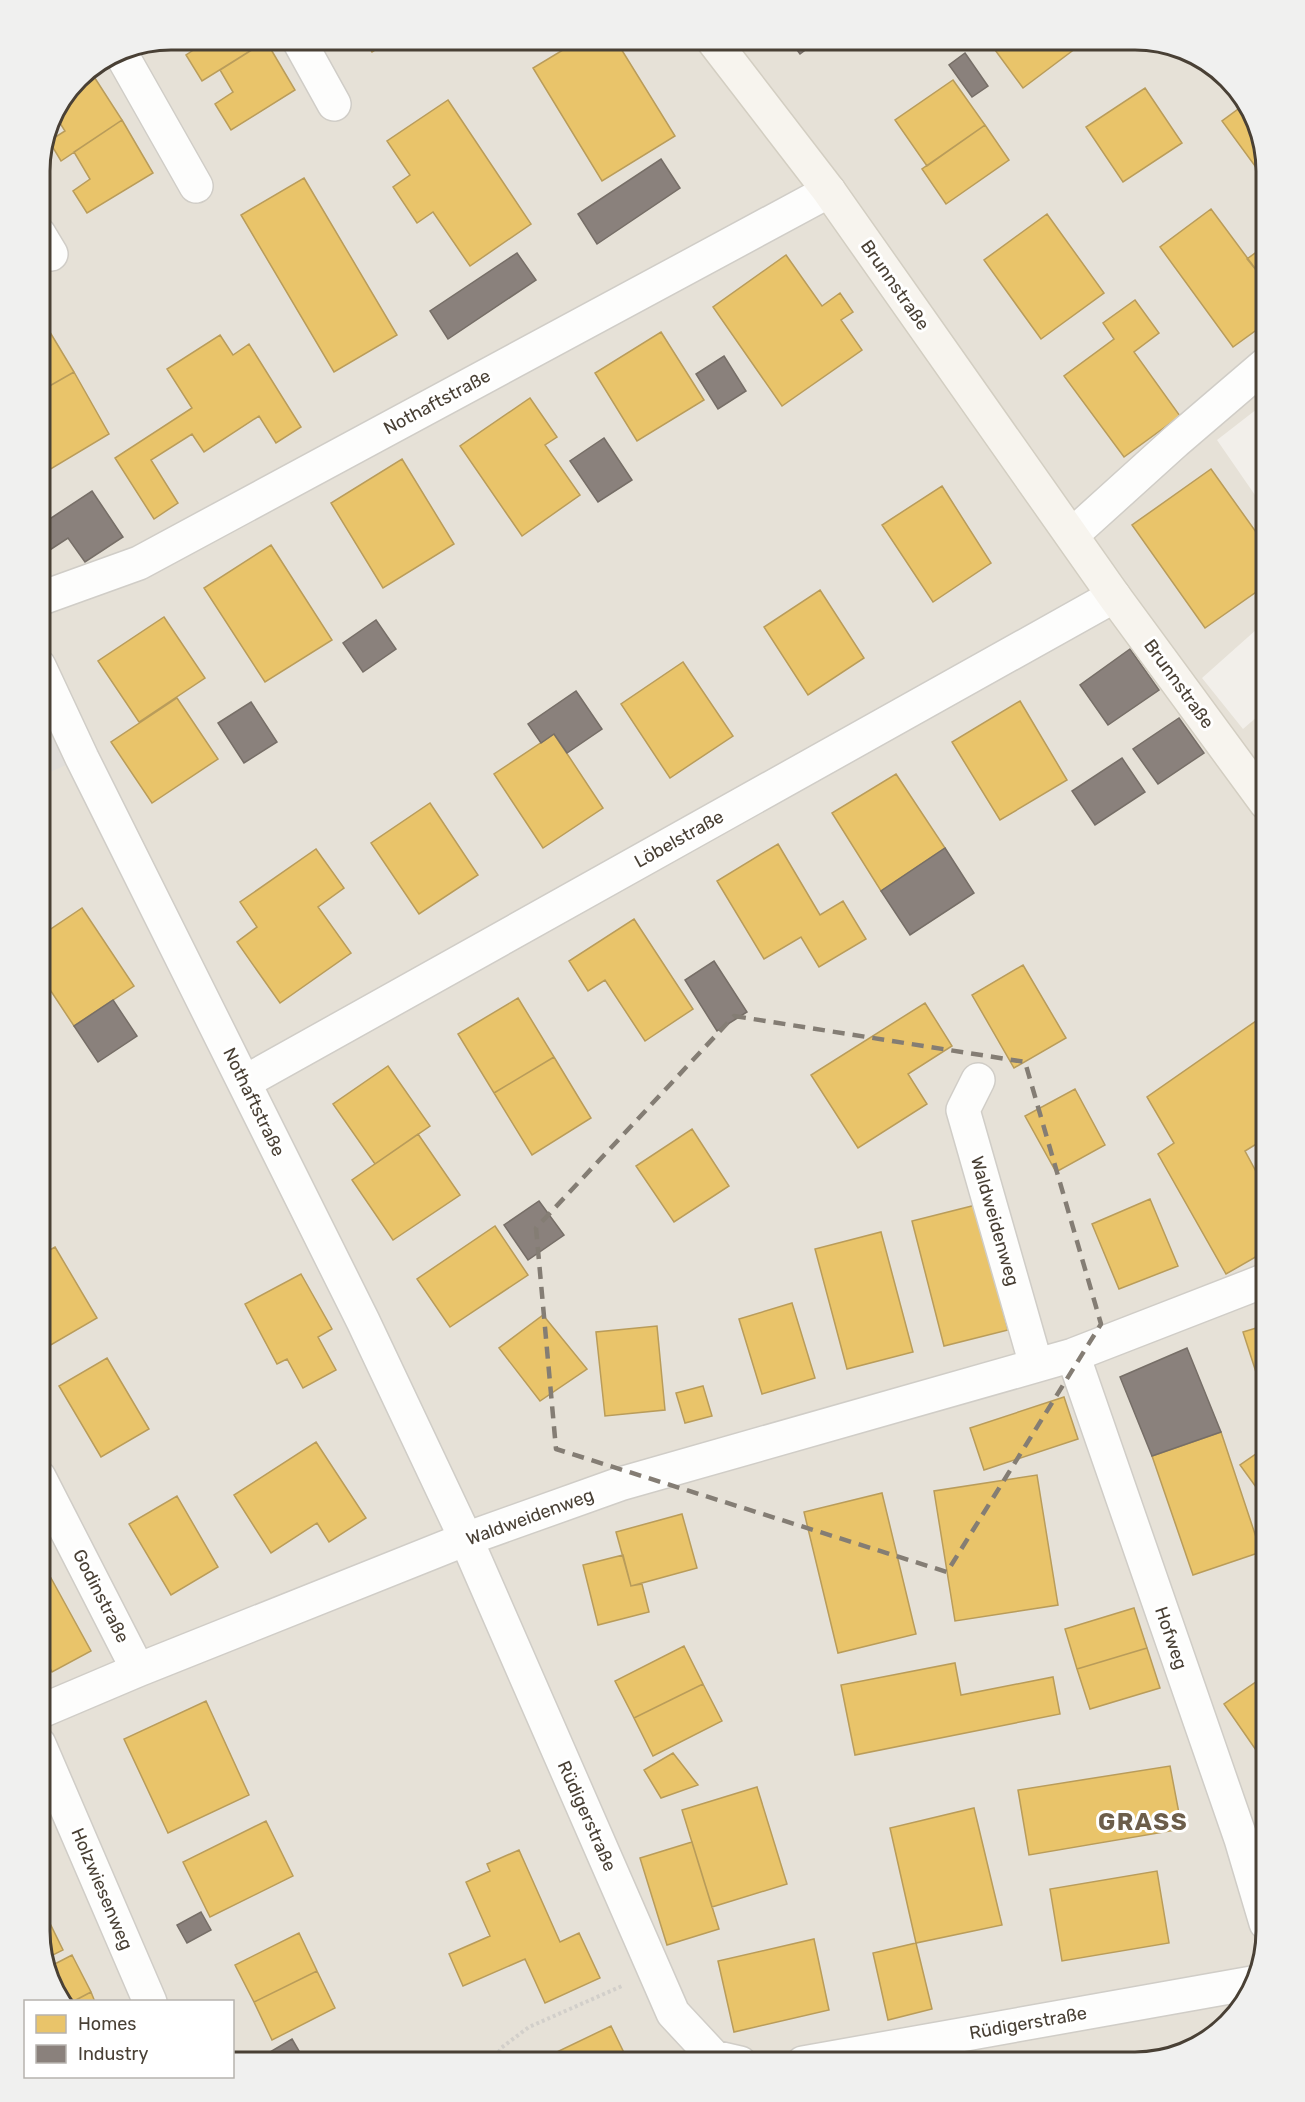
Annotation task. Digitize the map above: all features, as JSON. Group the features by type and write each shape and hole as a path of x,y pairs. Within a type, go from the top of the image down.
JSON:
{"street":[{"path":"304,50 334,104"},
{"name":"Brunnstraße","path":"720,50 829,191 1114,596 1256,789"},
{"path":"124,59 196,186"},
{"name":"Nothaftstraße","path":"50,595 139,563 829,191"},
{"path":"1072,535 1256,373"},
{"name":"Löbelstraße","path":"245,1082 1114,596"},
{"name":"Nothaftstraße","path":"50,690 363,1322 466,1539"},
{"name":"Waldweidenweg","path":"978,1080 963,1110 1036,1365"},
{"name":"Waldweidenweg","path":"50,1707 466,1539 620,1484 1073,1354 1256,1284"},
{"name":"Hofweg","path":"1073,1354 1241,1839 1256,1889"},
{"name":"Godinstraße","path":"51,1528 138,1670"},
{"name":"Rüdigerstraße","path":"466,1539 673,2013 709,2052"},
{"name":"Holzwiesenweg","path":"50,1769 150,2000"},
{"name":"Rüdigerstraße","path":"865,2052 1243,1985"}],"path":[{"path":"499,2052 529,2027 655,1971"}],"highlighted area":[{"path":"734,1016 1025,1062 1101,1324 947,1572 556,1449 536,1228"}],"shaded area":[{"name":"GRASS","path":"170,50 1143,50 1174,56 1188,62 1214,79 1235,103 1249,131 1256,170 1256,410 1217,440 1256,497 1256,630 1202,678 1243,729 1256,718 1256,1932 1246,1978 1226,2011 1214,2023 1188,2040 1158,2050 1135,2052 234,2052 234,2000 71,2000 56,1971 50,1940 50,162 56,131 79,91 97,74 117,62 139,54"},
{"path":"50,690 82,758 50,772"}],"building: Homes":[{"path":"194,50 252,50 202,81 186,55"},
{"path":"252,50 271,50 295,90 231,130 215,104 233,92 220,70"},
{"path":"563,50 622,50 675,136 602,181 533,68"},
{"path":"995,50 1073,50 1023,88"},
{"path":"94,77 122,120 61,161 52,146 54,138 65,131 60,123 62,117 74,97"},
{"path":"953,80 985,125 927,166 895,120"},
{"path":"1145,88 1182,143 1123,182 1086,127"},
{"path":"448,100 531,224 470,266 433,212 417,223 393,187 410,175 387,141"},
{"path":"1238,109 1249,131 1256,167 1222,121"},
{"path":"122,120 153,173 87,213 73,191 90,179 74,152"},
{"path":"985,125 1009,160 946,204 922,169"},
{"path":"304,178 397,335 334,372 241,215"},
{"path":"1211,209 1256,270 1256,330 1233,347 1160,247"},
{"path":"1047,214 1104,293 1041,339 984,260"},
{"path":"1256,252 1256,270 1247,259"},
{"path":"786,255 822,306 840,293 853,312 841,320 862,350 782,406 713,307"},
{"path":"1135,300 1159,333 1134,352 1180,416 1124,457 1064,376 1114,339 1103,323"},
{"path":"50,332 74,372 50,386"},
{"path":"661,332 704,400 637,441 595,373"},
{"path":"220,335 233,355 249,344 301,427 276,443 259,416 204,452 192,434 151,460 178,503 154,519 115,458 192,408 167,369"},
{"path":"74,372 109,434 50,469 50,386"},
{"path":"530,398 557,437 545,445 580,495 522,536 460,446"},
{"path":"402,459 454,544 383,588 331,503"},
{"path":"1211,469 1256,532 1256,592 1205,628 1132,525"},
{"path":"942,486 991,563 933,602 882,525"},
{"path":"271,545 332,640 265,682 204,588"},
{"path":"820,590 864,658 808,695 764,627"},
{"path":"164,617 205,678 139,722 98,661"},
{"path":"683,662 733,736 670,778 621,704"},
{"path":"177,698 218,759 152,803 111,742"},
{"path":"1020,701 1067,780 1000,820 952,742"},
{"path":"554,734 603,808 543,848 494,774"},
{"path":"896,774 945,848 881,891 832,813"},
{"path":"430,803 478,875 419,914 371,843"},
{"path":"778,844 820,915 843,901 866,939 819,967 801,937 764,959 717,881"},
{"path":"316,849 344,888 318,907 351,953 280,1003 237,942 257,927 240,902"},
{"path":"82,908 134,986 74,1026 50,990 50,930"},
{"path":"634,919 693,1009 645,1041 605,980 588,991 569,961"},
{"path":"1023,965 1066,1038 1014,1068 972,995"},
{"path":"518,998 554,1057 494,1093 458,1034"},
{"path":"925,1003 952,1046 908,1074 927,1104 858,1148 811,1075"},
{"path":"1256,1021 1256,1144 1245,1151 1256,1171 1256,1257 1226,1274 1158,1154 1174,1143 1147,1097"},
{"path":"554,1057 591,1118 532,1155 494,1093"},
{"path":"388,1066 430,1126 375,1164 333,1104"},
{"path":"1075,1089 1105,1145 1056,1172 1025,1116"},
{"path":"692,1129 729,1186 674,1222 636,1166"},
{"path":"418,1134 460,1195 393,1240 352,1180"},
{"path":"1150,1199 1178,1266 1119,1289 1092,1224"},
{"path":"976,1205 1008,1330 944,1346 912,1221"},
{"path":"495,1226 528,1275 450,1327 417,1279"},
{"path":"881,1232 913,1352 847,1369 815,1249"},
{"path":"55,1247 97,1318 50,1345 50,1250"},
{"path":"301,1274 332,1329 318,1337 336,1370 303,1388 287,1359 277,1364 245,1304"},
{"path":"792,1303 815,1378 762,1394 739,1319"},
{"path":"543,1315 587,1369 540,1401 499,1348"},
{"path":"657,1326 665,1410 605,1416 596,1332"},
{"path":"1256,1328 1256,1372 1243,1332"},
{"path":"107,1358 149,1429 101,1457 59,1386"},
{"path":"703,1386 712,1416 685,1423 676,1393"},
{"path":"1064,1397 1078,1439 984,1470 970,1428"},
{"path":"1221,1432 1256,1537 1256,1554 1193,1575 1152,1456"},
{"path":"316,1442 366,1518 329,1542 317,1523 271,1553 234,1495"},
{"path":"1256,1454 1256,1487 1240,1465"},
{"path":"1037,1475 1058,1605 955,1621 934,1491"},
{"path":"882,1493 916,1634 838,1653 804,1512"},
{"path":"177,1496 218,1567 171,1595 129,1524"},
{"path":"682,1514 697,1568 631,1586 616,1532"},
{"path":"623,1555 631,1586 642,1584 649,1612 598,1625 583,1565"},
{"path":"50,1579 91,1651 52,1672 50,1668"},
{"path":"1134,1608 1147,1648 1077,1669 1065,1629"},
{"path":"684,1646 703,1684 634,1718 615,1681"},
{"path":"1147,1648 1160,1688 1090,1709 1077,1669"},
{"path":"955,1663 961,1695 1053,1677 1060,1714 855,1755 841,1685"},
{"path":"1256,1682 1256,1750 1224,1704"},
{"path":"703,1684 722,1721 653,1756 634,1718"},
{"path":"206,1701 249,1795 168,1833 124,1739"},
{"path":"673,1753 698,1785 661,1798 644,1770"},
{"path":"1170,1766 1182,1829 1029,1855 1018,1790"},
{"path":"757,1787 787,1884 712,1907 682,1810"},
{"path":"974,1808 1002,1925 916,1943 890,1828"},
{"path":"266,1821 293,1876 210,1917 183,1862"},
{"path":"692,1842 719,1929 667,1945 640,1858"},
{"path":"519,1850 560,1942 579,1933 600,1978 545,2003 525,1959 463,1986 449,1954 490,1936 466,1882 490,1871 487,1864"},
{"path":"1157,1871 1169,1943 1062,1961 1050,1889"},
{"path":"50,1923 63,1950 52,1955"},
{"path":"299,1933 317,1971 254,2002 235,1965"},
{"path":"814,1939 829,2010 734,2032 718,1961"},
{"path":"916,1943 932,2009 888,2020 873,1953"},
{"path":"72,1955 91,1992 76,2000 71,2000 54,1964"},
{"path":"317,1971 335,2008 272,2040 254,2002"},
{"path":"91,1992 94,2000 76,2000"},
{"path":"611,2026 624,2052 557,2052"}],"building: Industry":[{"path":"965,53 988,86 972,97 949,65"},
{"path":"661,159 680,188 597,244 578,214"},
{"path":"517,253 536,280 448,339 430,311"},
{"path":"724,356 746,391 718,409 696,374"},
{"path":"604,438 632,480 598,502 570,461"},
{"path":"92,491 123,537 85,562 68,538 50,550 50,519"},
{"path":"376,620 396,649 363,672 343,643"},
{"path":"1130,649 1159,690 1108,725 1080,685"},
{"path":"576,691 602,729 567,753 554,734 541,743 528,724"},
{"path":"251,702 277,742 244,763 218,723"},
{"path":"1179,718 1204,753 1158,784 1133,749"},
{"path":"1122,758 1145,792 1095,825 1072,791"},
{"path":"945,848 974,893 910,935 881,891"},
{"path":"714,961 747,1012 717,1031 685,980"},
{"path":"113,1000 137,1036 98,1062 74,1026"},
{"path":"539,1201 564,1235 528,1260 504,1225"},
{"path":"1187,1348 1221,1432 1152,1456 1120,1377"},
{"path":"201,1912 211,1930 187,1943 177,1925"},
{"path":"292,2039 300,2052 270,2052"}],"district":[{"name":"GRASS","path":"1143,1822"}]}
